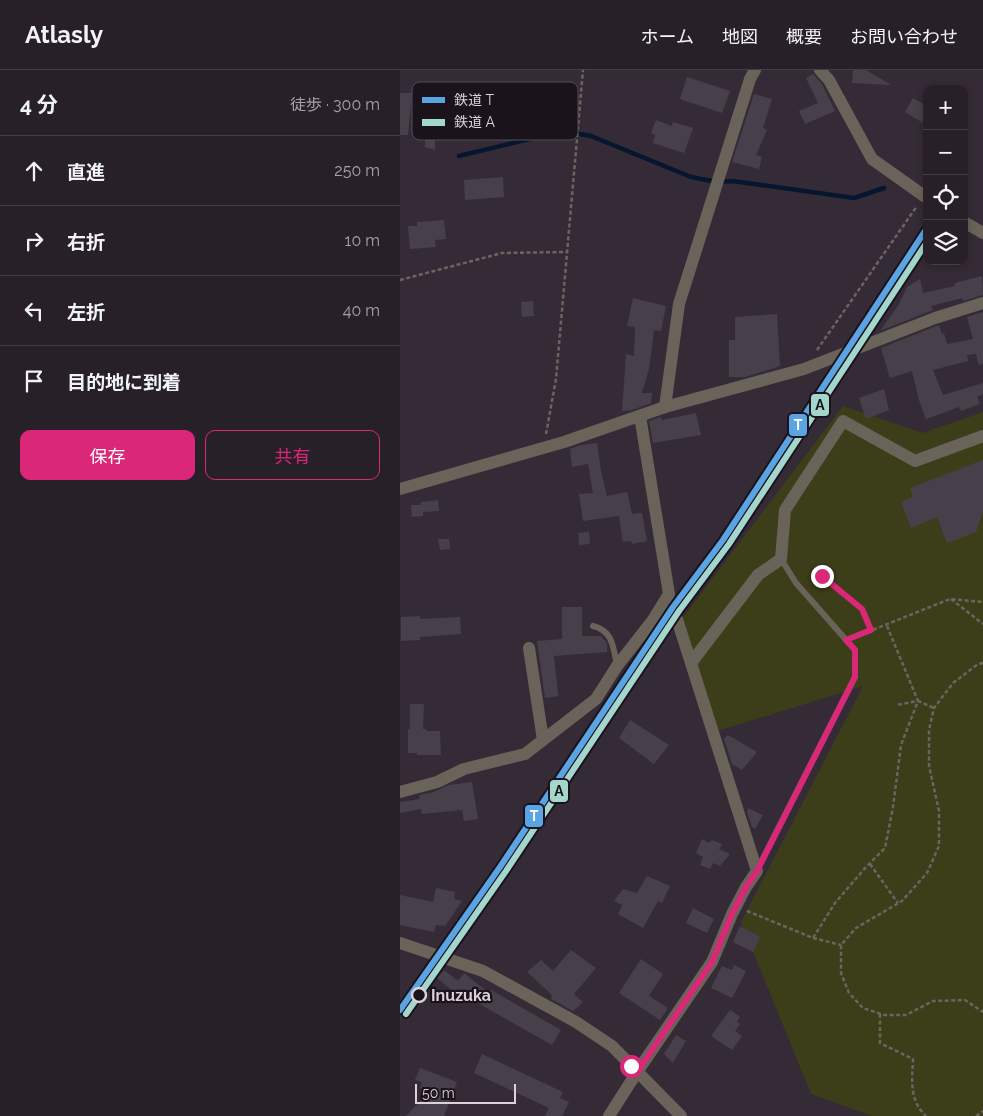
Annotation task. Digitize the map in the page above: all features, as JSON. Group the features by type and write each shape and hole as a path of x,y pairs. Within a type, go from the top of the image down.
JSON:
{"street":[{"path":"665,406 679,304 750,79 756,70"},
{"path":"820,70 829,80 872,159 923,196"},
{"path":"968,224 983,233"},
{"path":"400,490 543,448 665,406 804,370 935,318 983,303"},
{"path":"400,792 437,782 464,769 525,754 596,699 617,666 653,620 669,594 640,416"},
{"path":"691,663 758,575 781,558 785,510 844,421 915,461 983,436"},
{"path":"609,1116 712,962 736,906 757,871 677,619"},
{"path":"529,648 543,740"},
{"path":"400,943 483,971 576,1022 612,1046 681,1116"}],"lane":[{"path":"757,871 855,677 855,650 796,583 781,558"},
{"path":"669,594 677,619"},
{"path":"593,626 603,628 608,634 612,642 617,666"}],"path":[{"path":"578,127 583,70"},
{"path":"543,448 556,379 577,140"},
{"path":"804,370 923,200"},
{"path":"400,280 502,253 567,252"},
{"path":"822,576 862,609 871,630"},
{"path":"846,640 950,598 983,602"},
{"path":"950,598 983,624"},
{"path":"812,938 834,903 885,848 893,807 901,745 918,701 886,626"},
{"path":"983,662 953,682 934,708 929,730 929,766 939,811 939,846 927,873 898,903 856,928 841,946 841,974 849,993 863,1008 884,1015 906,1015 933,1002 966,1000 983,1012"},
{"path":"896,705 918,701 934,708"},
{"path":"870,863 898,903"},
{"path":"736,906 812,938 841,946"},
{"path":"880,1014 880,1043 913,1059 912,1087 918,1108 926,1116"},
{"path":"976,1116 983,1111"}],"green space":[{"path":"843,406 923,433 983,412 983,1116 872,1116 811,1094 741,922 863,686 714,732 681,620"}],"building":[{"path":"853,70 866,70 891,85 852,83"},
{"path":"813,74 822,84 835,111 805,124 799,111 818,103 806,78"},
{"path":"687,77 730,91 722,113 680,99"},
{"path":"400,93 412,93 408,135 400,135"},
{"path":"754,94 772,99 763,128 767,130 756,155 762,157 759,169 732,162"},
{"path":"913,98 923,104 923,123 905,112"},
{"path":"656,120 672,126 673,122 693,128 684,153 653,143 655,135 651,133"},
{"path":"425,140 435,140 435,150 425,147"},
{"path":"503,177 504,197 465,200 464,180"},
{"path":"444,220 446,239 435,240 436,247 410,249 408,226 417,226 417,222"},
{"path":"982,276 983,295 963,301 962,298 931,306 933,310 880,331 898,306 907,287 920,279 923,293 955,286 955,283"},
{"path":"633,298 666,306 661,331 654,330 649,369 642,393 652,393 651,403 632,410 622,411 626,354 634,356 635,327 627,326"},
{"path":"533,301 534,316 522,317 521,302"},
{"path":"983,312 983,364 979,365 976,354 967,355 968,361 933,370 943,395 983,383 983,394 977,397 980,404 961,411 959,407 926,419 912,371 890,378 881,348 939,325 942,334 944,333 947,344 973,339 967,317"},
{"path":"777,314 780,366 745,377 729,377 729,340 735,340 735,317"},
{"path":"884,389 889,410 866,419 859,398"},
{"path":"696,413 701,435 653,443 649,421 661,417 662,420"},
{"path":"597,443 607,496 627,492 632,514 642,513 647,541 632,544 631,541 623,542 619,516 583,521 579,494 593,493 588,464 572,467 570,449 581,445"},
{"path":"983,460 983,511 976,532 947,543 937,517 911,528 901,502 913,497 910,488"},
{"path":"438,500 439,511 423,512 423,516 412,517 411,505 421,505 421,502"},
{"path":"589,532 590,544 579,545 578,533"},
{"path":"438,539 449,539 450,549 440,550"},
{"path":"562,607 582,607 582,636 601,636 607,643 607,652 554,656 557,693 559,696 545,698 537,641 562,639"},
{"path":"420,616 420,619 460,617 461,634 420,637 420,640 401,641 401,617"},
{"path":"410,704 424,704 423,729 426,729 426,731 440,731 441,755 408,753"},
{"path":"630,720 669,745 654,764 619,738"},
{"path":"728,735 757,752 742,770 732,764 724,739"},
{"path":"472,782 478,819 464,821 462,810 422,814 421,809 400,813 400,802 420,799 419,795 431,793 449,785"},
{"path":"748,808 763,815 755,829 752,827 747,812"},
{"path":"702,839 709,843 712,840 722,844 719,849 730,854 720,866 713,863 710,869 700,865 703,857 696,853"},
{"path":"647,876 670,886 662,903 658,901 643,928 618,914 622,905 614,901 623,889 637,893"},
{"path":"436,888 455,892 454,899 462,901 445,926 436,925 434,932 400,925 400,895 433,902"},
{"path":"693,908 714,919 707,933 686,923"},
{"path":"740,926 760,937 753,952 733,942"},
{"path":"571,950 596,968 574,994 583,1002 573,1011 551,999 552,995 527,972 541,960 553,971"},
{"path":"641,959 663,974 649,996 668,1008 660,1020 619,993"},
{"path":"734,965 746,971 732,998 711,988 722,966 732,970"},
{"path":"444,970 458,981 464,973 489,993 491,990 561,1030 552,1045 467,997 462,1003 454,992 437,978"},
{"path":"730,1010 740,1017 737,1022 740,1024 735,1031 742,1036 732,1050 711,1036"},
{"path":"676,1035 686,1041 673,1063 664,1054"},
{"path":"482,1054 563,1092 560,1098 569,1102 562,1116 545,1116 549,1108 474,1073"},
{"path":"420,1068 457,1082 444,1116 406,1116 430,1091 420,1088 422,1082 415,1080"}],"waterway":[{"path":"578,134 591,136 691,177 717,182 733,181 854,198 884,188"},
{"path":"459,156 526,140"}],"rail line":[{"name":"T","path":"400,1010 500,867 673,607 723,540 923,234"},
{"name":"A","path":"406,1014 506,871 679,611 729,544 923,248"}],"place":[{"name":"Inuzuka","path":"419,995"}],"route":[{"path":"631,1066 637,1072 712,962 732,914 757,871 855,677 855,650 846,640 871,630 862,609 822,576"}]}
